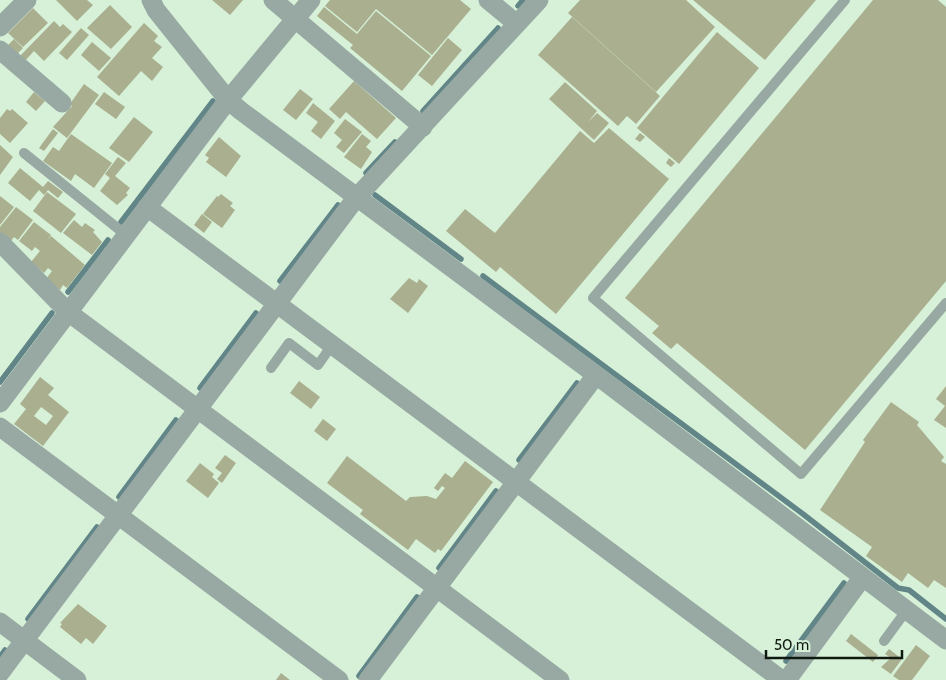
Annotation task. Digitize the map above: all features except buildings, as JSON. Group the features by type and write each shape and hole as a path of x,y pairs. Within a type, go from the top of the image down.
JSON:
{"street":[{"path":"0,27 27,0"},
{"path":"151,0 156,10 228,100 946,640"},
{"path":"273,0 423,127"},
{"path":"0,403 228,100 311,0"},
{"path":"488,0 517,24"},
{"path":"0,673 356,198 539,0"},
{"path":"0,50 62,103"},
{"path":"147,207 782,680"},
{"path":"0,242 68,312 560,680"},
{"path":"368,680 596,375"},
{"path":"0,427 338,680"},
{"path":"787,680 862,578"},
{"path":"0,622 77,680"}],"lane":[{"path":"845,0 593,298 802,474 946,303"},
{"path":"24,153 126,235"},
{"path":"271,368 290,343 318,365 332,345"},
{"path":"884,641 906,611"}],"waterway":[{"path":"518,6 523,0"},
{"path":"423,111 498,28"},
{"path":"121,222 213,101"},
{"path":"366,173 395,142"},
{"path":"375,195 461,259"},
{"path":"280,281 338,205"},
{"path":"68,292 108,240"},
{"path":"483,276 803,514 898,588 909,590 946,619"},
{"path":"0,382 52,313"},
{"path":"200,388 256,313"},
{"path":"519,460 577,383"},
{"path":"119,497 176,420"},
{"path":"439,568 496,491"},
{"path":"28,619 97,527"},
{"path":"786,661 844,583"},
{"path":"359,676 417,597"},
{"path":"0,657 5,650"}]}
